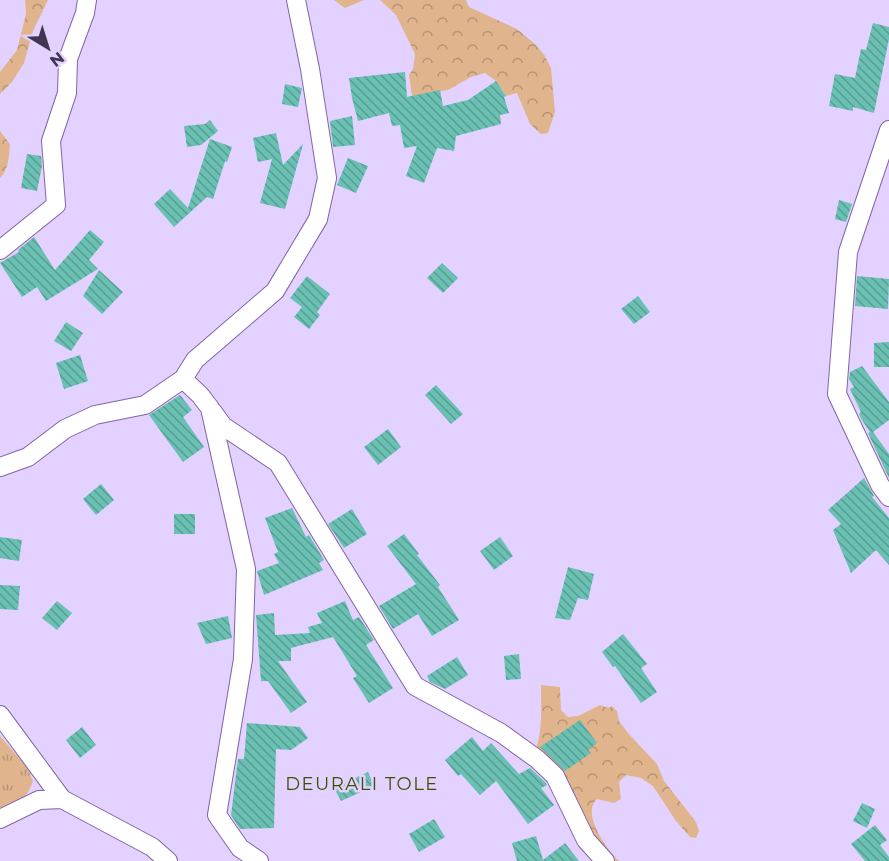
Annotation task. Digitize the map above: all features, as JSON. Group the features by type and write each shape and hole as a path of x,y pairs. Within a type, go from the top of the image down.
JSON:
{"street":[{"path":"0,250 56,205 51,141 67,93 68,59 85,14 87,0"},
{"path":"0,467 28,457 64,429 94,415 145,405 183,379 195,360 275,291 318,219 327,178 310,69 296,0"},
{"path":"889,130 848,252 837,394 879,485 889,497"},
{"path":"183,379 200,395 223,426 278,463 415,686 501,733 537,759 555,776 586,840 605,861"},
{"path":"210,408 246,569 243,659 217,815 240,848 259,861"},
{"path":"0,715 62,799 152,847 168,861"},
{"path":"0,819 39,800 62,799"}],"green space":[{"path":"25,0 48,0 33,31 24,63 12,82 0,94 0,72 17,50 26,14"},
{"path":"334,0 364,0 345,8"},
{"path":"380,0 466,0 469,7 517,29 535,44 551,68 555,112 548,133 541,134 530,124 517,93 506,96 496,81 485,73 471,77 448,90 412,96 409,75 413,69 415,54 396,15"},
{"path":"0,131 10,144 7,166 0,178"},
{"path":"541,685 560,687 561,710 568,717 578,716 600,705 609,708 612,706 617,711 619,721 657,764 664,781 696,822 699,831 696,838 690,837 676,821 653,786 641,778 626,775 619,782 621,799 614,803 597,799 593,805 592,813 597,831 619,861 613,861 603,851 535,752 540,727"},
{"path":"0,736 27,767 33,781 28,793 0,815"}],"building":[{"path":"873,23 889,27 889,39 874,113 853,107 853,111 829,106 835,74 855,78 861,49 866,50"},
{"path":"405,72 407,97 440,90 443,106 468,100 496,81 506,96 504,97 509,113 500,115 501,124 456,136 454,151 437,148 424,183 406,176 417,146 404,148 400,125 392,126 389,113 358,121 352,98 349,78"},
{"path":"285,84 302,88 298,107 282,104"},
{"path":"352,116 355,145 333,147 330,121"},
{"path":"210,120 218,131 201,145 187,147 184,126 205,124"},
{"path":"276,133 283,165 303,144 285,209 260,203 272,159 258,162 253,138"},
{"path":"210,139 232,147 213,199 207,197 174,227 154,204 170,189 188,208"},
{"path":"27,154 41,156 42,166 37,191 21,188"},
{"path":"348,158 368,166 356,193 337,185"},
{"path":"839,200 852,204 846,222 835,219"},
{"path":"90,230 104,242 89,260 98,269 46,301 37,287 22,297 0,263 19,252 18,250 34,237 55,270"},
{"path":"442,263 458,278 443,293 427,278"},
{"path":"99,270 123,292 102,314 83,296"},
{"path":"307,276 330,294 317,312 320,315 309,329 294,317 302,307 290,298"},
{"path":"857,276 889,279 888,309 855,306"},
{"path":"638,296 650,312 634,324 621,309"},
{"path":"66,322 83,333 71,351 54,341"},
{"path":"889,342 889,367 874,367 874,343"},
{"path":"80,355 88,381 64,389 56,363"},
{"path":"862,366 889,402 889,420 873,432 889,454 889,478 850,389 854,387 849,379 850,372"},
{"path":"436,385 463,414 451,424 425,395"},
{"path":"180,395 192,410 183,417 204,447 183,462 149,415"},
{"path":"388,429 401,447 378,465 364,447"},
{"path":"864,478 874,496 872,497 889,518 889,565 876,550 851,573 833,530 841,524 828,510"},
{"path":"101,484 114,500 96,515 83,499"},
{"path":"292,508 306,537 309,535 324,560 319,563 323,570 264,595 257,571 279,563 274,554 278,552 265,518"},
{"path":"352,509 367,534 344,548 328,524"},
{"path":"174,514 195,514 195,534 174,534"},
{"path":"404,534 440,585 438,587 459,620 432,636 418,614 393,629 379,606 416,584 387,546"},
{"path":"0,537 22,540 19,561 0,558"},
{"path":"500,537 513,556 494,570 480,551"},
{"path":"568,567 594,574 588,600 578,598 570,620 555,618"},
{"path":"0,585 20,586 18,610 0,609"},
{"path":"57,601 72,613 57,630 42,618"},
{"path":"345,601 353,620 359,617 374,640 366,645 393,688 369,703 353,678 357,676 333,637 291,648 291,661 278,661 307,702 291,713 268,681 261,681 256,615 274,613 275,635 310,633 308,627 322,623 317,613"},
{"path":"228,616 232,638 206,644 197,623"},
{"path":"623,634 647,664 641,668 657,692 641,703 615,666 613,667 602,652"},
{"path":"519,654 521,679 506,680 504,656"},
{"path":"457,657 468,675 445,689 430,682 427,676"},
{"path":"580,720 597,743 588,750 591,753 565,771 540,747"},
{"path":"247,723 300,727 308,738 291,750 276,749 274,828 240,829 231,815 238,759 244,759"},
{"path":"82,727 96,745 80,758 66,740"},
{"path":"472,737 483,751 491,743 519,774 530,768 546,783 547,785 541,788 554,805 528,824 496,781 480,795 461,774 458,776 445,760"},
{"path":"368,772 374,786 341,801 334,788"},
{"path":"862,803 875,809 867,828 853,821"},
{"path":"434,819 445,837 419,852 409,834"},
{"path":"875,825 887,840 880,845 889,857 889,861 865,861 851,844"},
{"path":"536,836 543,860 565,843 579,861 517,861 512,843"}],"district":[{"name":"DEURALI TOLE","path":"362,784"}]}
